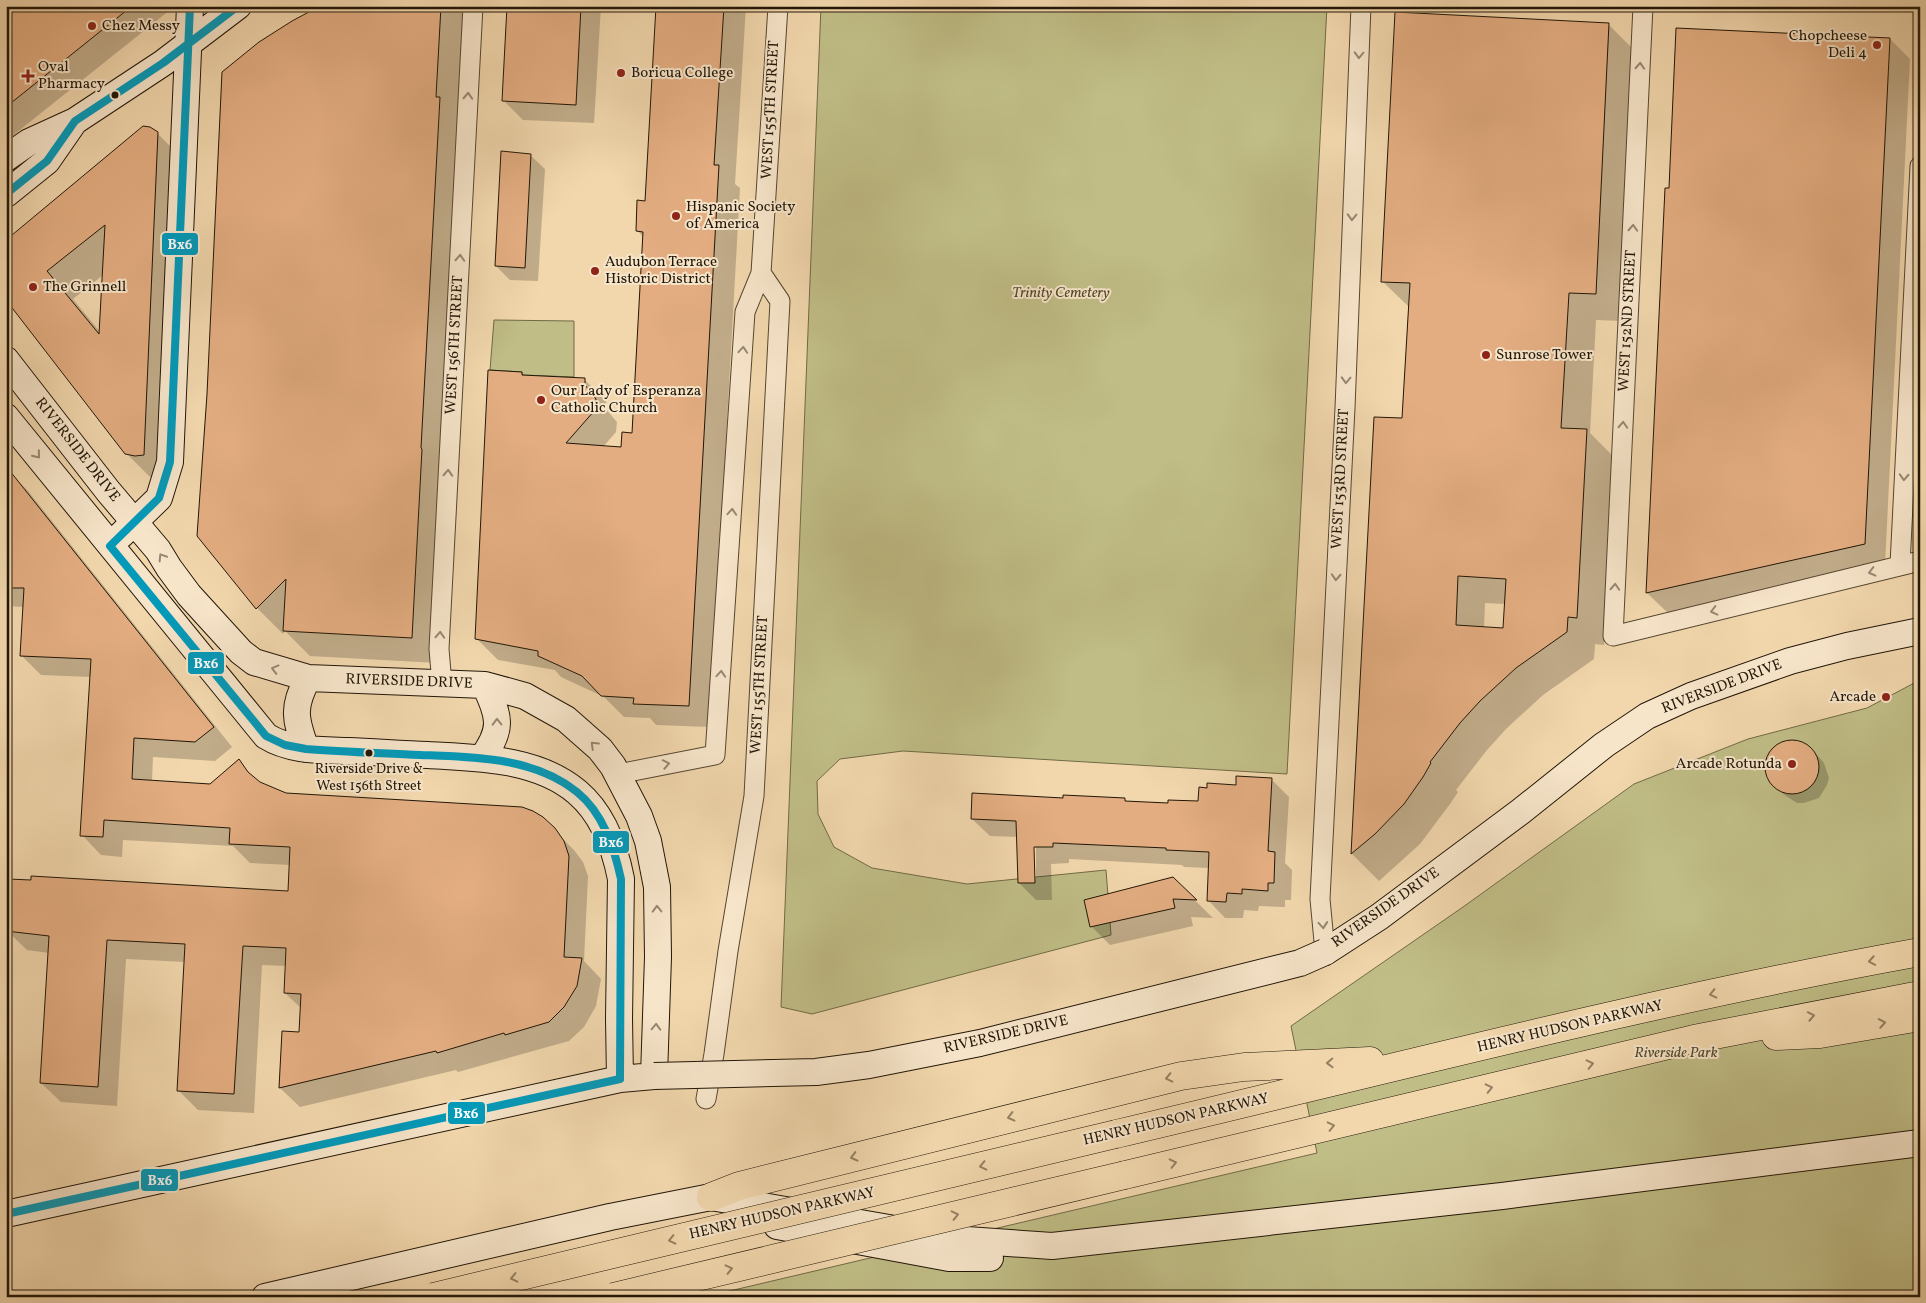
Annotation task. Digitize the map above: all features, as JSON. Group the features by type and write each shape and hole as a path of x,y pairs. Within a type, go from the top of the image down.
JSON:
{"highway":[{"name":"HENRY HUDSON PARKWAY","path":"433,1297 1771,980 1920,952"},
{"path":"613,1297 1694,1039 1920,995"},
{"path":"1694,1039 1820,1034 1920,1018"},
{"path":"711,1197 739,1186 777,1176 1181,1076 1212,1070 1281,1065 1432,1059"}],"main road":[{"path":"110,546 158,498 170,462 190,6"},
{"path":"6,158 29,142 74,121 163,63 238,6"},
{"path":"6,194 47,161 74,121"},
{"name":"RIVERSIDE DRIVE","path":"6,360 134,523 158,550 168,568 189,595 241,652 254,662 308,678 485,685 526,696 566,719 600,749 618,774 639,816 648,841 657,887 658,958 654,1076"},
{"path":"6,417 266,736 275,742 306,749 482,758 524,766 546,773 578,793 602,824 618,861 621,879 620,1079"},
{"name":"RIVERSIDE DRIVE","path":"6,1214 620,1079 654,1076 816,1072 869,1065 980,1043 1300,963 1325,952 1357,932 1520,812 1604,745 1647,716 1691,696 1790,661 1847,646 1920,631"},
{"path":"306,749 296,713 299,694 308,678"},
{"path":"482,758 493,744 498,725 494,705 485,685"},
{"path":"656,1208 698,1210 949,1258 1015,1256 1052,1246 1502,1196 1920,1143"},
{"path":"265,1297 610,1217 711,1197 952,1239 1052,1246"}],"street":[{"name":"WEST 156TH STREET","path":"442,684 439,649 473,6"},
{"name":"WEST 155TH STREET","path":"618,774 715,755 745,312 761,273 778,6"},
{"name":"WEST 153RD STREET","path":"1325,952 1320,899 1345,408 1360,6"},
{"name":"WEST 152ND STREET","path":"1643,6 1613,636 1900,565"},
{"path":"1920,166 1900,565 1920,561"},
{"name":"WEST 155TH STREET","path":"706,1099 754,796 780,301 761,273"}],"green space":[{"name":"Trinity Cemetery","path":"821,6 1327,6 1287,774 903,751 840,759 817,781 818,814 834,847 872,868 967,884 1106,870 1111,935 812,1014 781,1007"},
{"path":"494,320 574,321 574,377 522,375 522,372 490,370"},
{"name":"Riverside Park","path":"1920,680 1920,1297 704,1297 1317,1153 1291,1026 1463,907 1634,784 1748,739 1867,708"}],"building":[{"path":"6,6 132,6 6,107"},
{"path":"320,6 441,6 436,97 440,97 412,638 283,631 286,579 256,609 197,536 207,394 222,72 259,42"},
{"path":"507,6 581,6 576,105 502,101"},
{"path":"656,6 724,6 714,165 719,165 689,706 633,704 634,698 601,696 582,676 538,656 538,651 475,639 488,370 522,372 522,375 585,378 585,385 596,399 595,410 566,443 621,447 622,432 632,433 643,232 636,231 637,200 645,201"},
{"path":"1395,12 1609,23 1596,294 1569,293 1561,428 1587,429 1577,618 1568,617 1567,632 1516,668 1480,701 1460,723 1430,762 1423,777 1404,804 1375,834 1351,854 1374,417 1402,418 1410,283 1381,282","holes":["1458,576 1506,579 1503,628 1456,625"]},
{"path":"1676,28 1890,38 1865,544 1646,593 1665,188 1669,188"},
{"name":"The Grinnell","path":"143,126 150,127 158,132 144,455 125,454 6,300 6,240","holes":["105,225 99,334 47,271"]},
{"path":"501,151 531,154 525,268 495,266"},
{"path":"6,466 214,727 195,742 134,738 132,779 210,784 239,759 248,772 260,782 286,793 522,807 533,811 555,828 564,841 569,856 564,957 582,958 577,986 564,1007 549,1022 505,1035 504,1033 437,1053 436,1051 279,1088 282,1031 299,1032 301,994 284,993 286,948 243,946 234,1094 177,1091 185,944 107,940 98,1087 40,1083 49,936 6,931 8,879 31,880 31,876 288,891 290,847 229,844 230,828 104,820 103,837 80,836 91,659 20,656 24,588 6,588"},
{"name":"Arcade Rotunda","path":"1787,740 1797,740 1807,744 1815,752 1819,767 1815,782 1807,790 1797,794 1787,794 1777,790 1769,782 1765,772 1765,762 1769,752 1777,744"},
{"path":"1236,776 1272,778 1268,851 1275,852 1274,883 1268,883 1268,891 1242,889 1242,894 1227,893 1226,902 1207,901 1209,852 1166,850 1166,848 1053,843 1053,847 1034,847 1035,883 1018,883 1016,821 971,819 972,793 1063,798 1063,795 1125,798 1125,801 1168,803 1168,800 1198,801 1199,787 1207,788 1207,783 1236,785"},
{"path":"1173,877 1197,900 1173,899 1175,908 1090,927 1084,900"}],"transit line":[{"name":"Bx6","path":"190,6 170,462 159,498 110,546 266,736 285,745 306,749 482,758 502,761 522,765 560,780 586,800 601,820 606,831 621,879 620,1079"},
{"name":"Bx6","path":"6,194 47,161 75,121 163,63 238,6"},
{"name":"Bx6","path":"6,1214 620,1079"}],"place":[{"name":"Chez Messy","path":"92,26"},
{"name":"Chopcheese Deli 4","path":"1877,45"},
{"name":"Boricua College","path":"621,73"},
{"name":"Oval Pharmacy","path":"28,76"},
{"name":"Hispanic Society of America","path":"676,216"},
{"name":"Audubon Terrace Historic District","path":"595,271"},
{"name":"The Grinnell","path":"33,287"},
{"name":"Sunrose Tower","path":"1486,355"},
{"name":"Our Lady of Esperanza Catholic Church","path":"541,400"},
{"name":"Arcade","path":"1886,697"},
{"name":"Riverside Drive & West 156th Street","path":"369,753"},
{"name":"Arcade Rotunda","path":"1792,764"}]}
